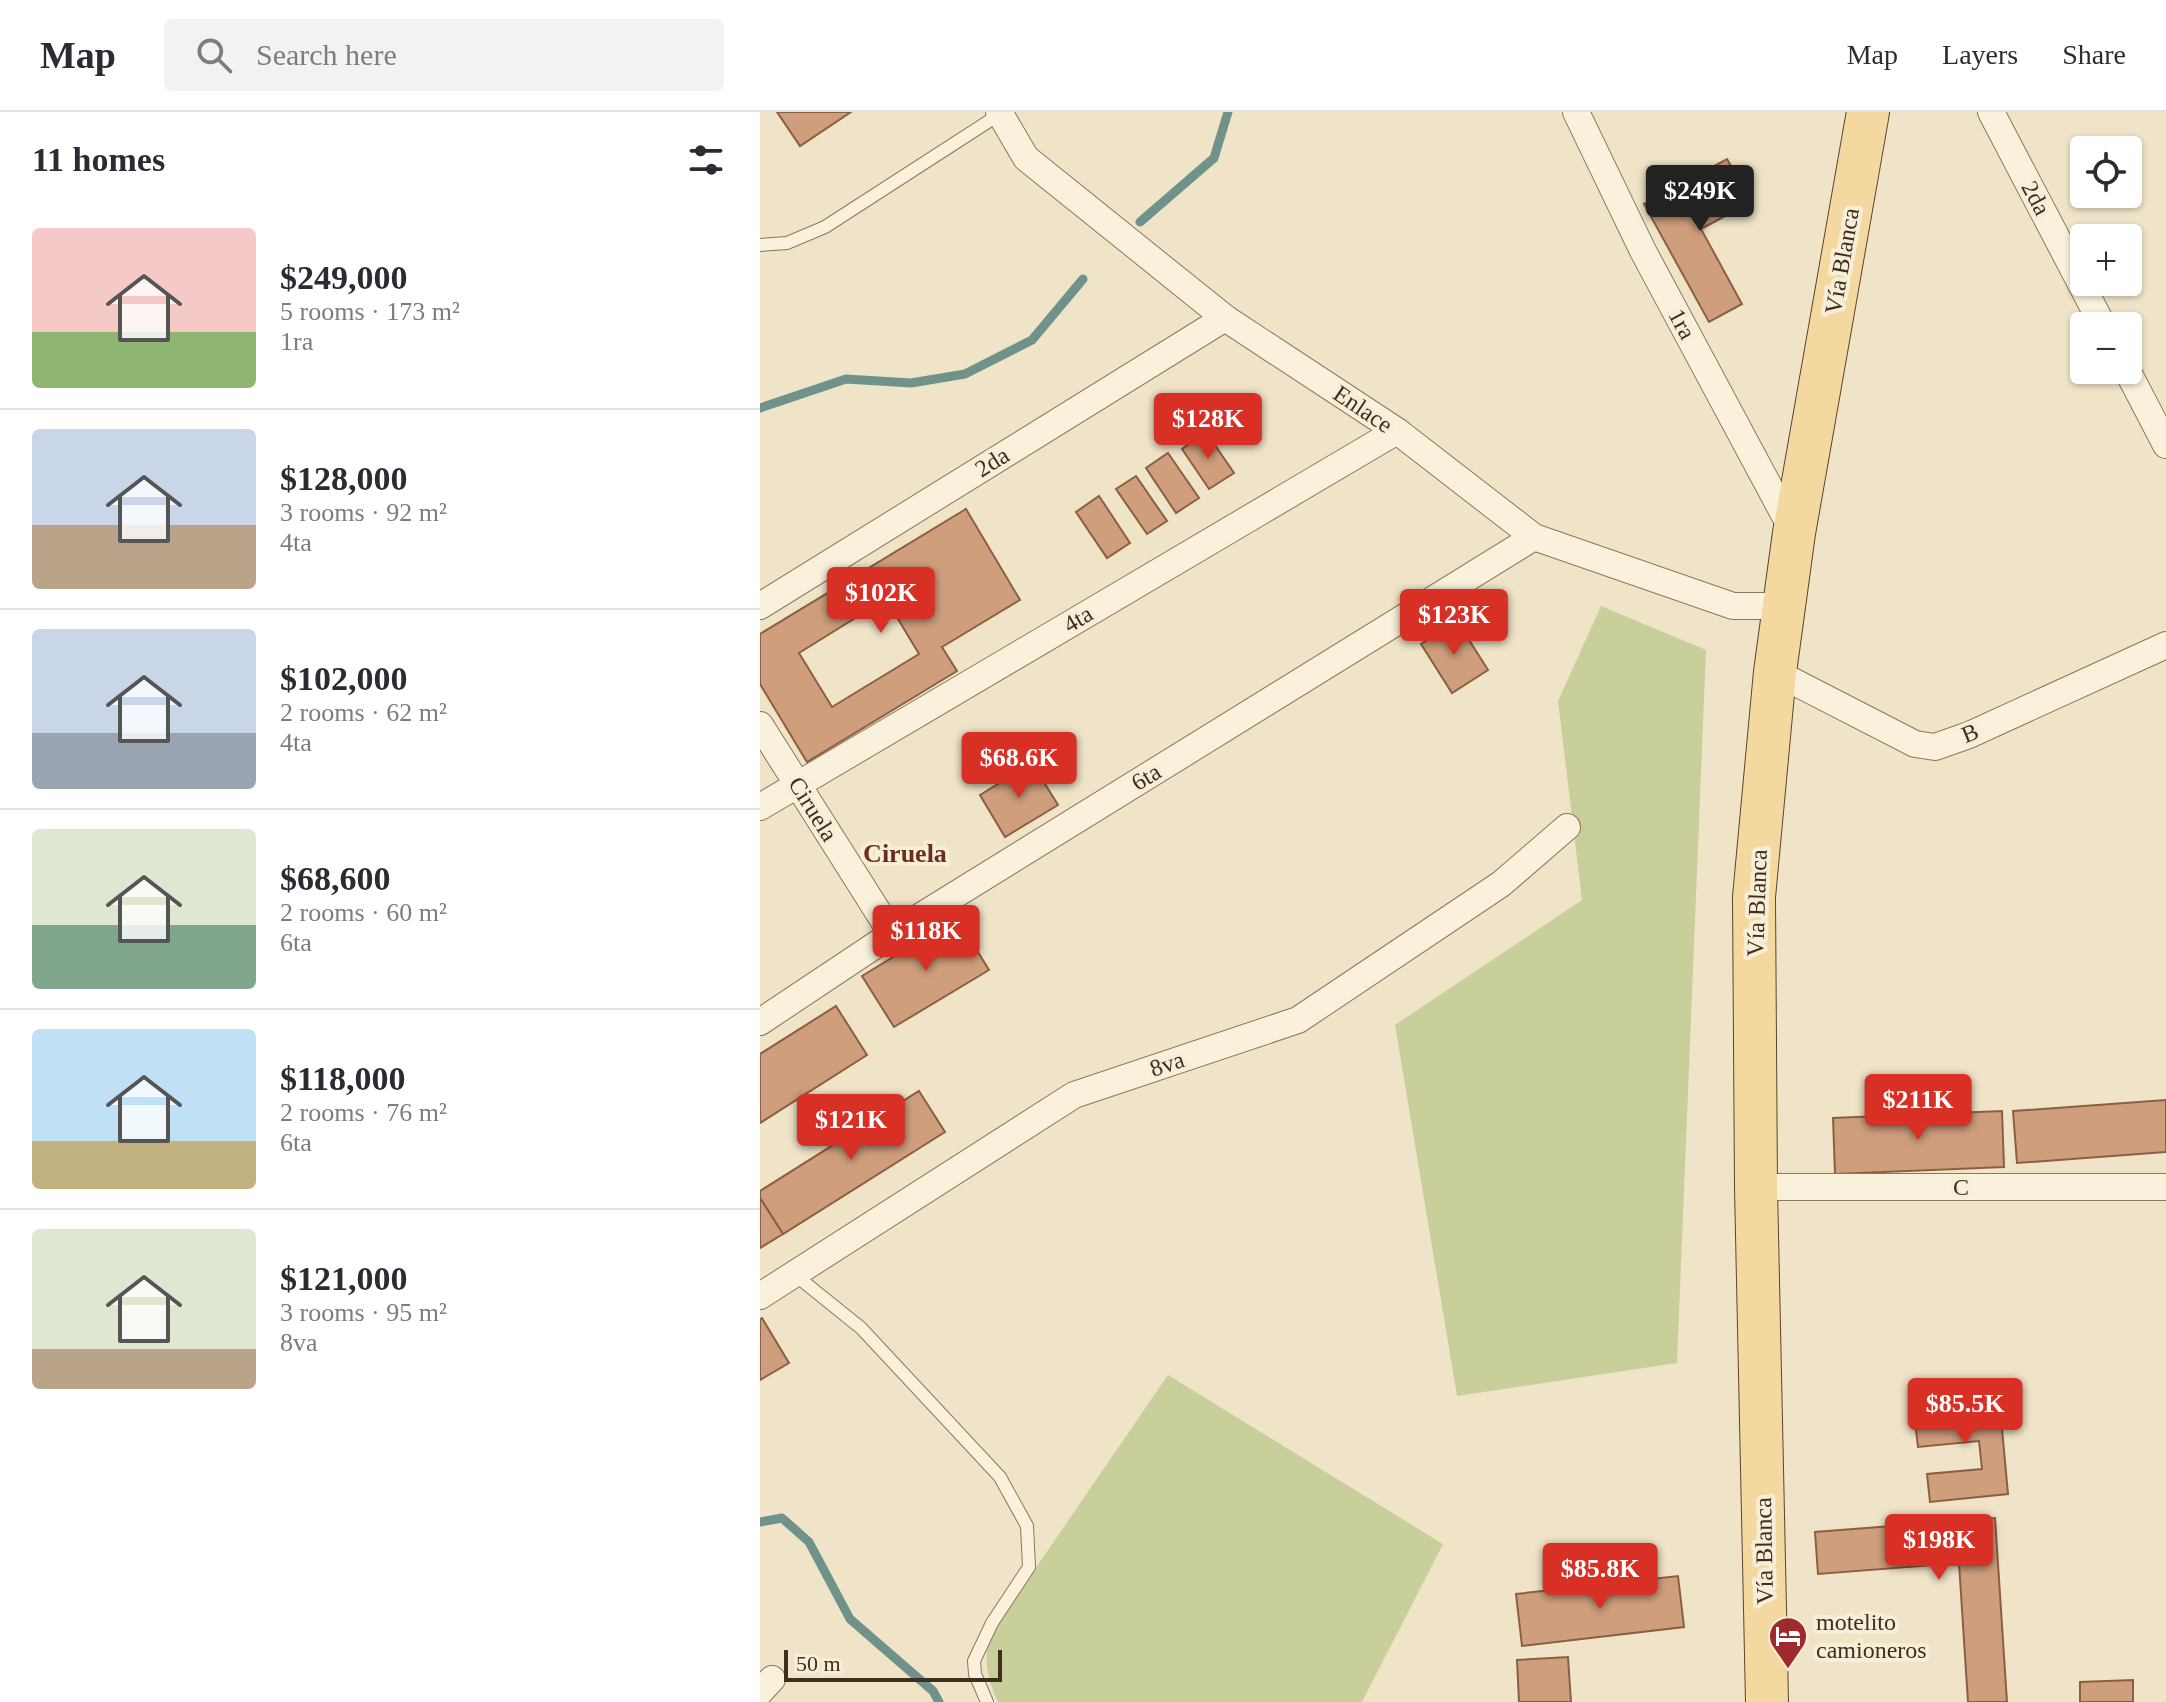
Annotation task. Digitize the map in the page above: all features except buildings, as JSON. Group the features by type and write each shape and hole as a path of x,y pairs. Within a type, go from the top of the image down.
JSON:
{"main road":[{"name":"Vía Blanca","path":"1767,1702 1756,1187 1754,897 1775,672 1794,533 1868,112"}],"street":[{"name":"1ra","path":"1576,112 1643,251 1794,533"},
{"name":"2da","path":"1991,112 2096,312"},
{"name":"Enlace","path":"999,113 1026,158 1225,318 1397,431 1534,537 1733,606 1784,606"},
{"name":"2da","path":"760,606 1225,318"},
{"path":"2134,384 2166,445"},
{"name":"4ta","path":"760,807 1397,431"},
{"name":"6ta","path":"760,1022 892,934 1534,537"},
{"name":"B","path":"1775,672 1915,744 1935,747 1969,735 2166,645"},
{"name":"Ciruela","path":"760,725 892,934"},
{"name":"8va","path":"760,1296 1074,1095 1298,1020 1501,884 1567,827"},
{"name":"C","path":"1756,1187 2166,1187"}],"lane":[{"path":"760,245 787,243 825,227 999,113"},
{"path":"794,1274 861,1328 1000,1477 1027,1526 1029,1567 992,1623 974,1661 975,1674 987,1702"}],"green space":[{"path":"1601,606 1706,650 1677,1363 1457,1396 1395,1025 1582,900 1558,701"},
{"path":"1168,1375 1443,1544 1362,1702 998,1702 988,1670 989,1636"}],"waterway":[{"path":"1140,222 1214,158 1228,112"},
{"path":"760,408 846,379 911,383 965,374 1032,340 1083,279"},
{"path":"760,1522 782,1518 809,1542 850,1619 933,1691 939,1702"}],"place":[{"name":"motelito camioneros","path":"1788,1670"}],"district":[{"name":"Ciruela","path":"905,853"}]}
